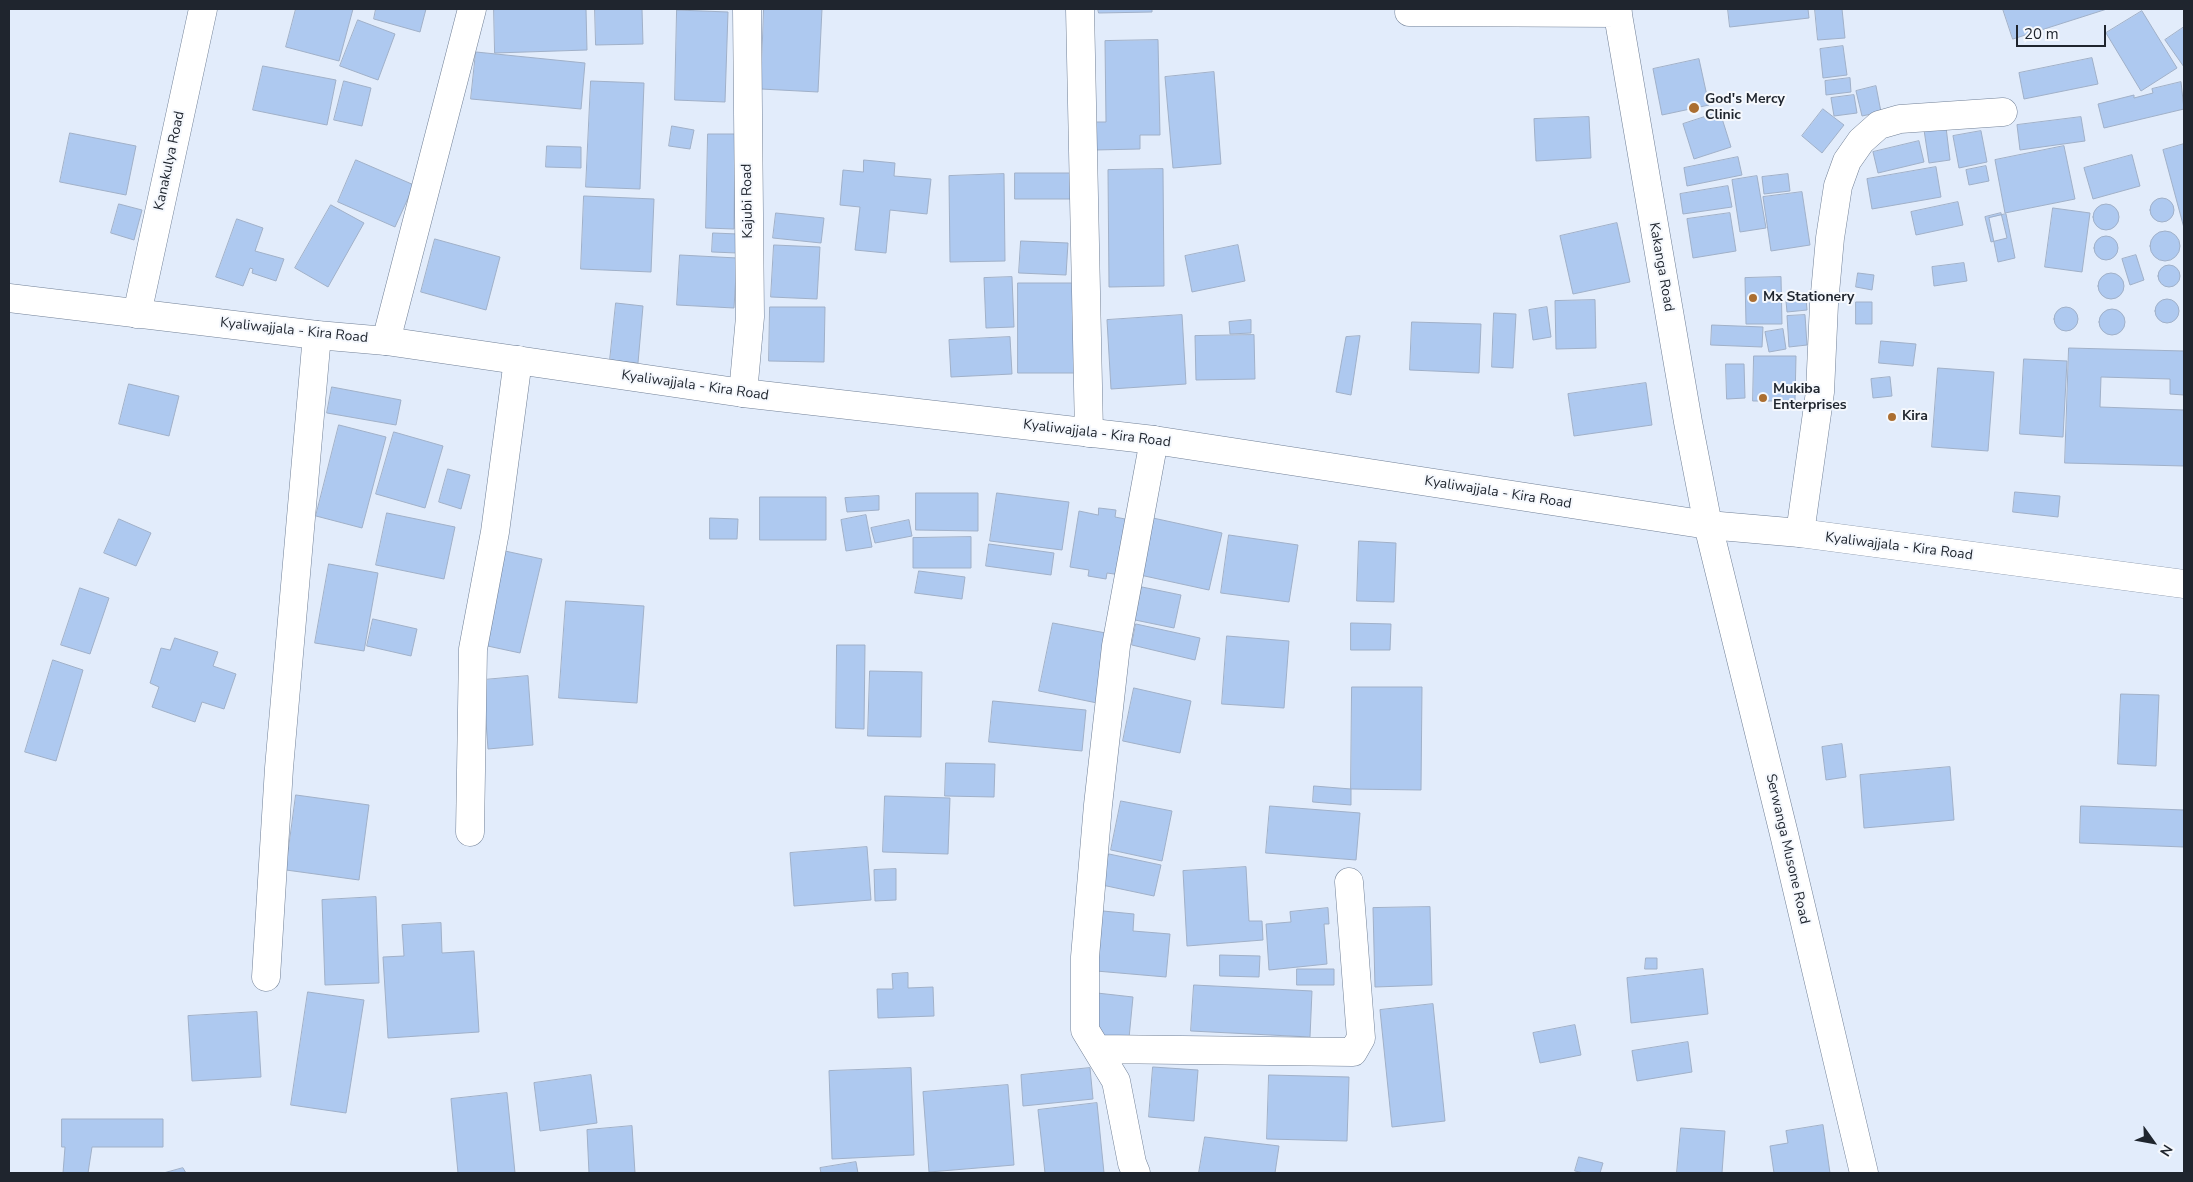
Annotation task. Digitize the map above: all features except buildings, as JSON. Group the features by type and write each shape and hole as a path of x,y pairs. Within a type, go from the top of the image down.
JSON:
{"street":[{"name":"Kanakulya Road","path":"137,314 203,9"},
{"path":"386,341 472,9"},
{"name":"Kajubi Road","path":"743,393 750,317 747,9"},
{"path":"1080,9 1089,433"},
{"path":"1409,12 1617,11"},
{"name":"Kakanga Road","path":"1617,11 1688,422 1708,525"},
{"path":"1800,534 1820,392 1824,304 1830,238 1838,186 1847,161 1861,141 1879,125 1900,119 2003,112"},
{"name":"Kyaliwajjala - Kira Road","path":"9,298 317,335 386,341 743,393 1154,440 1708,525 1800,534 2184,584"},
{"path":"266,977 278,768 317,335"},
{"path":"470,832 473,648 495,532 518,360"},
{"path":"1136,1173 1132,1163 1116,1081 1084,1030 1085,957 1098,805 1116,646 1154,440"},
{"name":"Serwanga Musone Road","path":"1708,525 1864,1173"},
{"path":"1097,1049 1353,1052 1361,1038 1349,882"}],"place":[{"name":"God's Mercy Clinic","path":"1694,108"},
{"name":"Mx Stationery","path":"1753,298"},
{"name":"Mukiba Enterprises","path":"1763,398"},
{"name":"Kira","path":"1892,417"}]}
